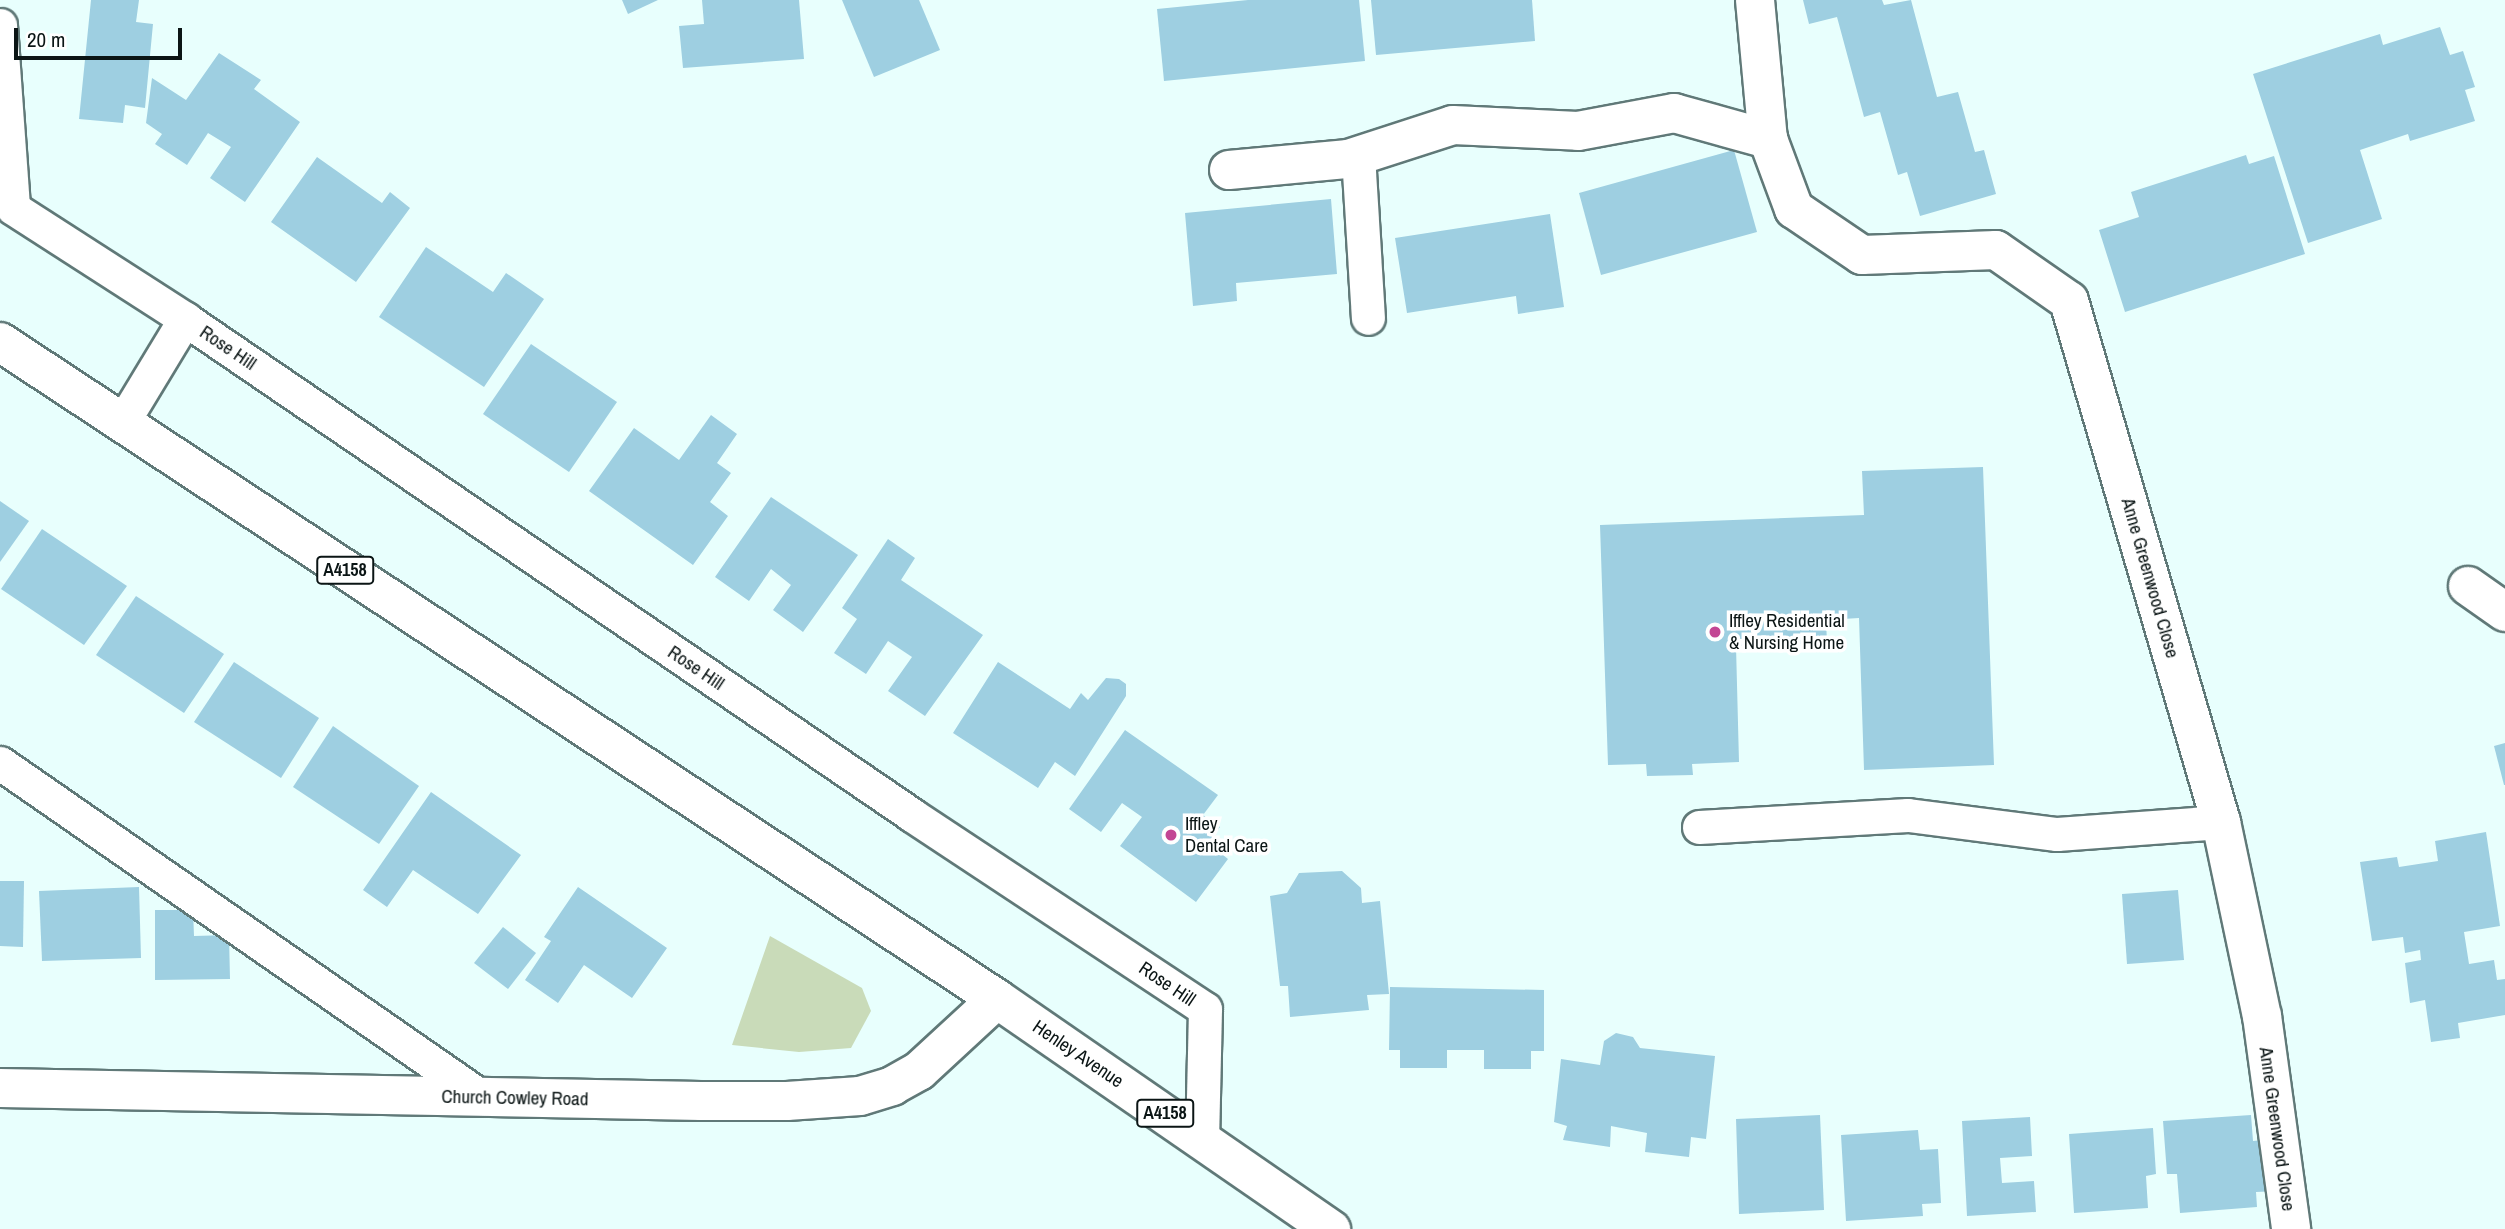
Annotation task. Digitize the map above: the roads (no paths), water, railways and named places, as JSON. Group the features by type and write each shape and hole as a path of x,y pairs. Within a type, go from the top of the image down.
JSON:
{"main road":[{"name":"Anne Greenwood Close","path":"1755,0 1768,139 1794,209 1863,255 1996,250 2069,301 2221,822 2262,1016 2291,1229"},
{"path":"1229,170 1348,159 1453,125 1578,131 1674,113 1768,139"},
{"name":"A4158","path":"0,342 997,999"},
{"path":"2469,586 2505,611"},
{"name":"Henley Avenue","path":"997,999 1202,1137 1331,1229"},
{"name":"Church Cowley Road","path":"0,1088 788,1101 860,1096 892,1086 919,1071 997,999"}],"lane":[{"path":"0,25 13,208 185,319"},
{"path":"1358,155 1368,318"},
{"name":"Rose Hill","path":"122,423 185,319 912,815 1205,1009 1202,1137"},
{"path":"0,763 482,1098"},
{"path":"1699,827 1908,815 2057,834 2221,822"}],"place":[{"name":"Iffley Residential & Nursing Home","path":"1715,632"},
{"name":"Iffley Dental Care","path":"1171,835"}]}
